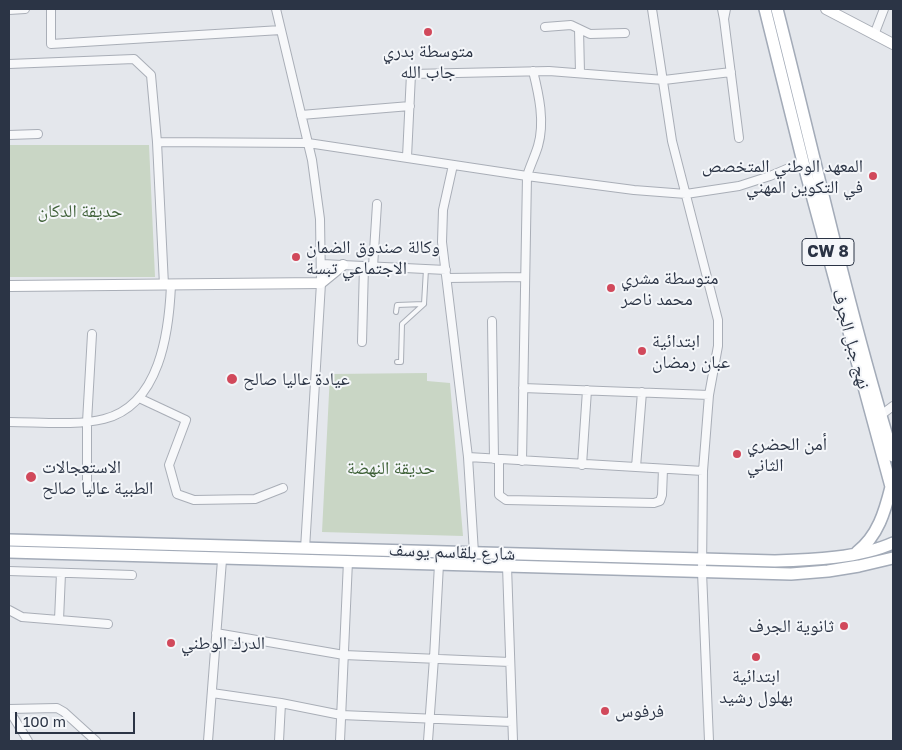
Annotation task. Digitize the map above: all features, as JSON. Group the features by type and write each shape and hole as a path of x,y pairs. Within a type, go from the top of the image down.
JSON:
{"main road":[{"name":"نهج جبل الجرف","path":"765,9 892,491"},
{"name":"نهج جبل الجرف","path":"778,10 824,199 893,456"},
{"path":"856,553 865,546 878,528 892,491"},
{"name":"شارع بلقاسم يوسف","path":"9,540 775,561 818,559 856,553 893,543"},
{"name":"شارع بلقاسم يوسف","path":"9,552 222,560 348,561 791,574 836,570 893,558"}],"street":[{"path":"9,10 26,9"},
{"path":"51,9 51,44 281,30"},
{"path":"276,9 308,143 317,194 322,264 305,549"},
{"path":"652,9 672,141 718,320 718,346 709,395 703,471 702,572 709,741"},
{"path":"724,9 739,138"},
{"path":"826,9 893,44"},
{"path":"874,35 884,9"},
{"path":"546,27 571,25 590,34 625,33"},
{"path":"579,29 580,73"},
{"path":"9,64 134,59 151,75 170,312 161,354 152,379 139,398 125,411 106,419 87,422 9,422"},
{"path":"407,157 411,74 533,71 664,80 731,72"},
{"path":"522,461 527,176 538,145 540,127 540,107 533,71"},
{"path":"301,115 410,106"},
{"path":"9,135 38,134"},
{"path":"157,142 308,143 527,176 634,190 686,194 739,186 804,162"},
{"path":"453,165 442,227 468,457 474,552"},
{"path":"373,267 377,204"},
{"path":"322,264 426,269 446,274 525,277"},
{"path":"9,286 321,283 343,265"},
{"path":"362,342 364,266"},
{"path":"492,321 500,495 506,500 654,503 660,501 662,495 663,469"},
{"path":"87,490 87,422 92,334"},
{"path":"523,388 709,395"},
{"path":"582,464 587,390"},
{"path":"636,467 642,392"},
{"path":"139,398 186,420 169,465 177,494 194,500 255,499 284,488"},
{"path":"881,415 893,406"},
{"path":"468,457 703,471"},
{"path":"208,741 222,560"},
{"path":"340,741 348,561"},
{"path":"428,741 439,564"},
{"path":"506,566 513,741"},
{"path":"9,572 132,575"},
{"path":"59,620 62,573"},
{"path":"9,610 22,617 108,624"},
{"path":"216,633 344,656 510,662"},
{"path":"212,693 281,703 341,715 512,722"},
{"path":"279,741 281,703"},
{"path":"28,741 9,709 57,708 96,741"}],"lane":[{"path":"397,362 401,362 402,324 424,304 426,269"},
{"path":"396,312 397,305 424,304"}],"green space":[{"name":"حديقة الدكان","path":"9,145 149,145 155,277 9,277"},
{"name":"حديقة النهضة","path":"427,373 427,381 450,383 463,536 322,532 330,374"}],"place":[{"name":"متوسطة بدري جاب الله","path":"428,32"},
{"name":"المعهد الوطني المتخصص في التكوين المهني","path":"873,176"},
{"name":"وكالة صندوق الضمان الاجتماعي تبسة","path":"296,257"},
{"name":"متوسطة مشري محمد ناصر","path":"611,288"},
{"name":"ابتدائية عبان رمضان","path":"642,351"},
{"name":"عيادة عاليا صالح","path":"232,379"},
{"name":"أمن الحضري الثاني","path":"737,454"},
{"name":"الاستعجالات الطبية عاليا صالح","path":"31,477"},
{"name":"ثانوية الجرف","path":"844,626"},
{"name":"الدرك الوطني","path":"171,643"},
{"name":"ابتدائية بهلول رشيد","path":"756,657"},
{"name":"فرفوس","path":"605,711"}]}
